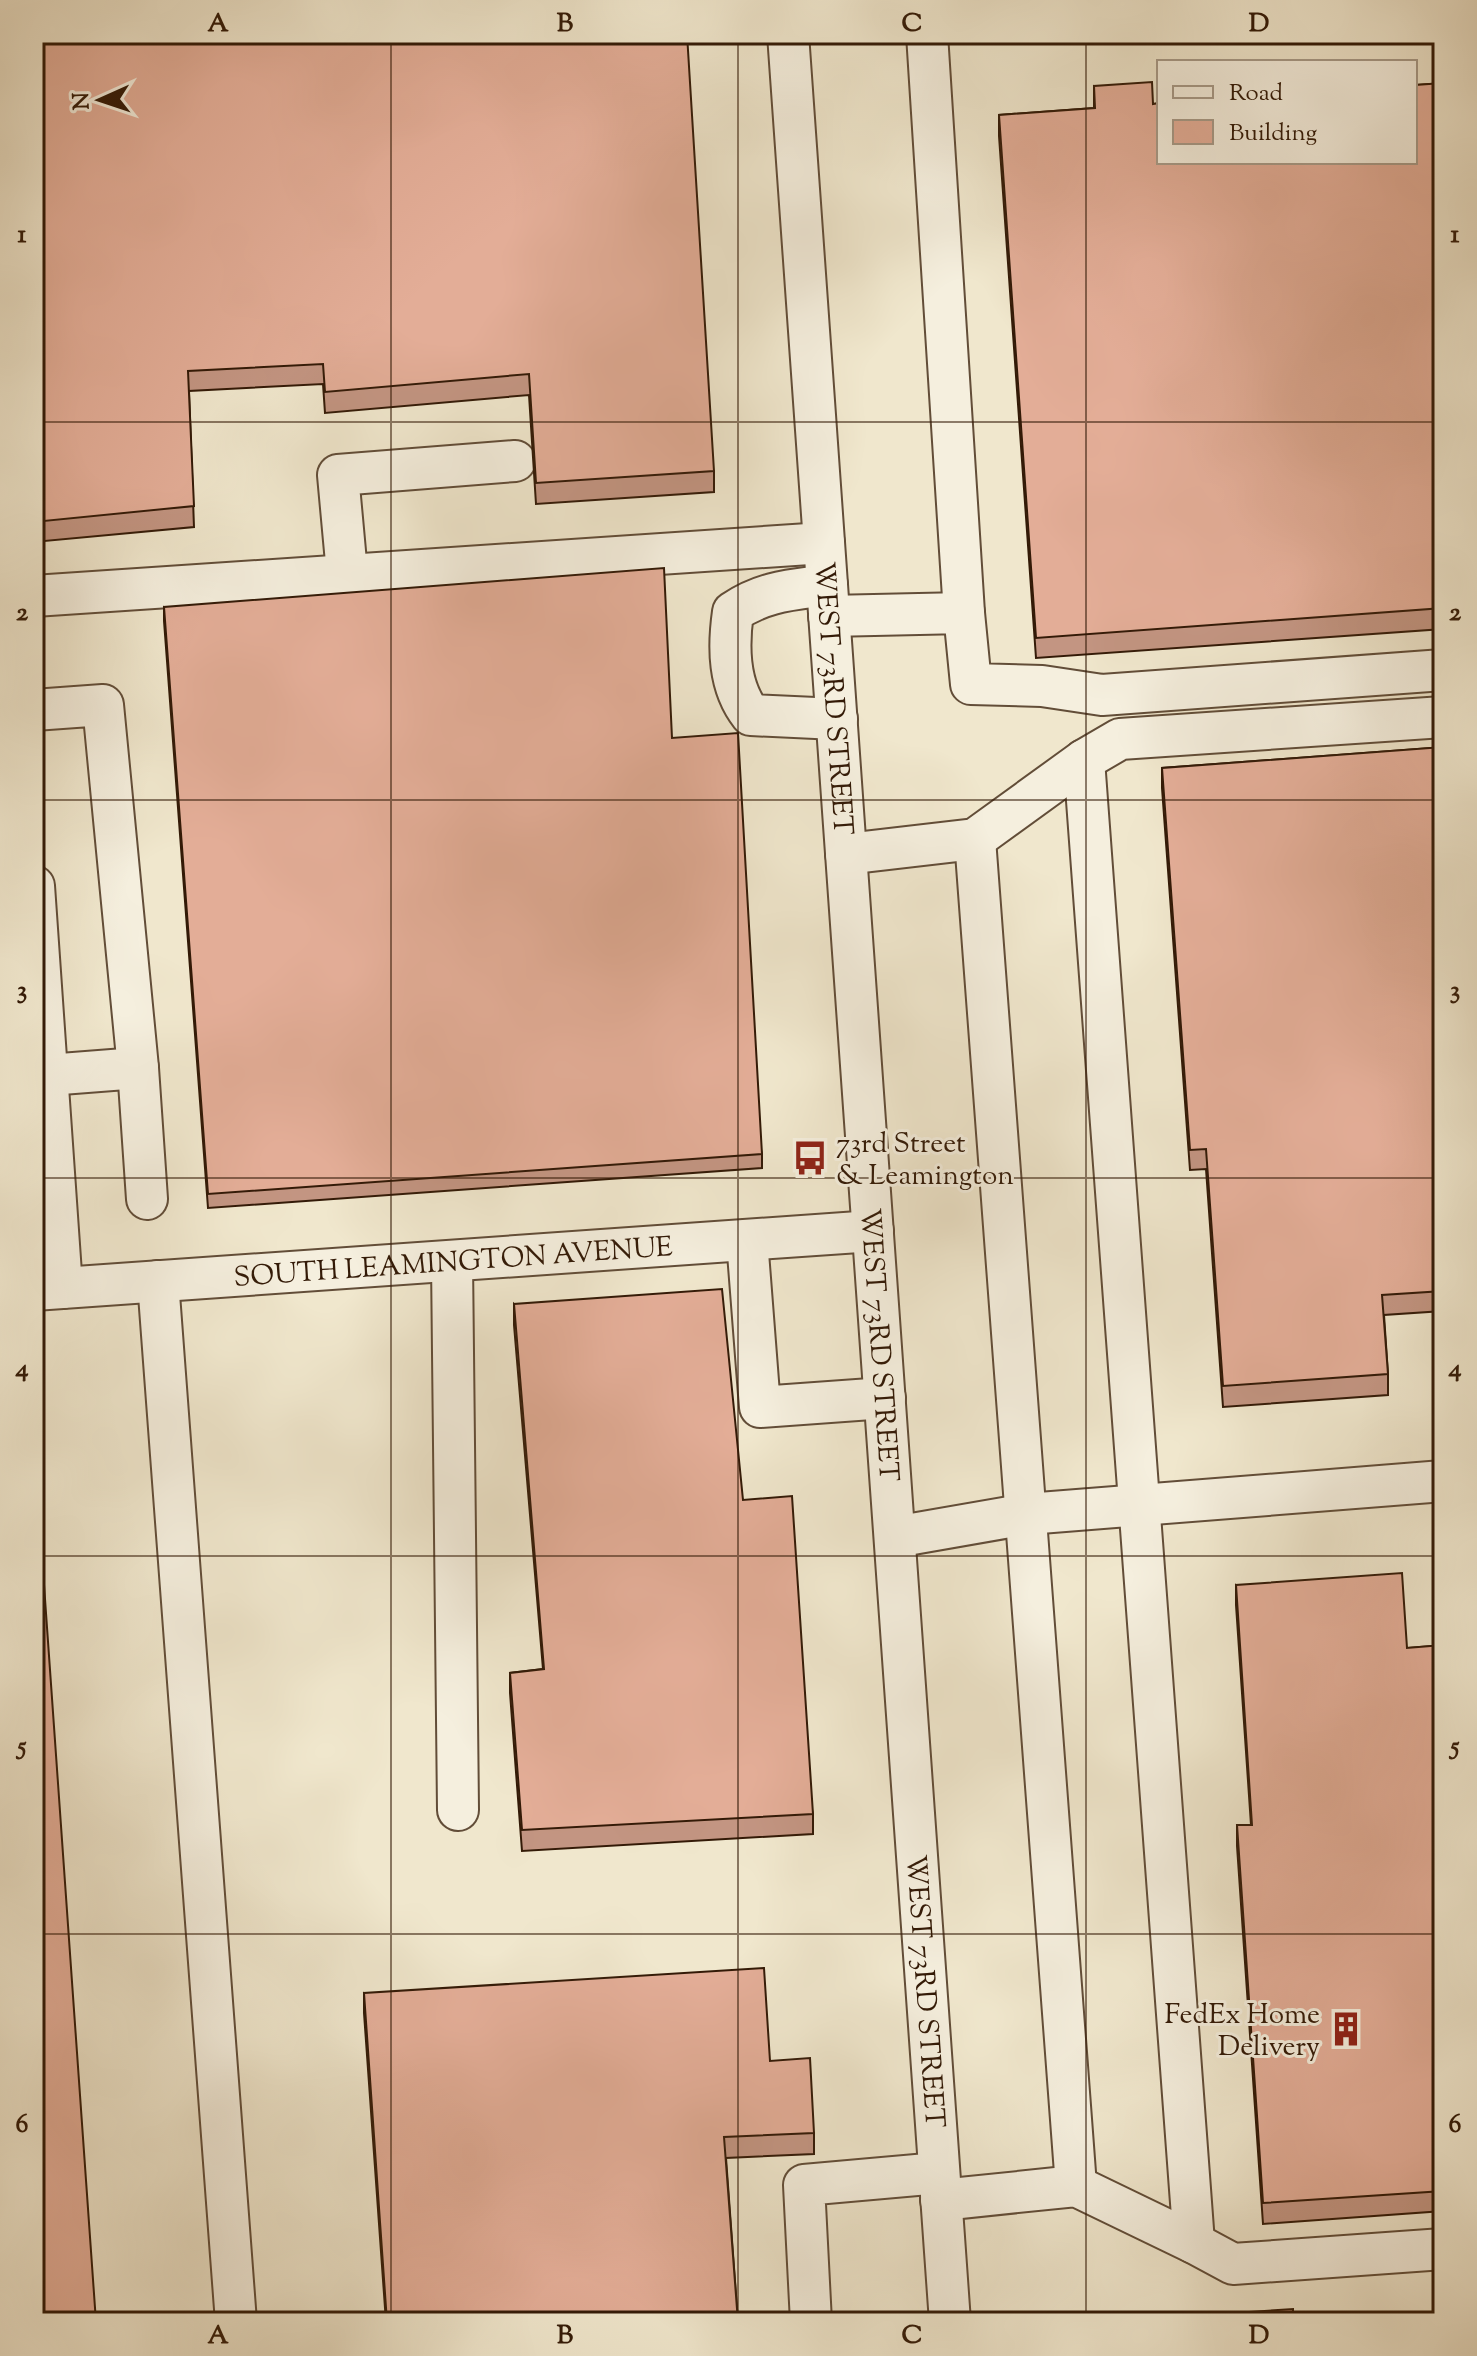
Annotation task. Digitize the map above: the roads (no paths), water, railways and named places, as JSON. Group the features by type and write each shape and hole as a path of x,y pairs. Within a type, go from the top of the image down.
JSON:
{"street":[{"name":"WEST 73RD STREET","path":"788,34 950,2322"},
{"path":"927,34 971,684 1042,686 1102,695 1443,670"},
{"path":"347,573 338,475 515,461"},
{"path":"34,596 824,543"},
{"path":"837,719 751,715 741,703 733,673 728,640 733,612 766,594 964,613"},
{"path":"34,710 103,705 138,1068 147,1199"},
{"path":"846,854 975,839 1084,760 1120,739 1443,717"},
{"path":"1084,760 1194,2243"},
{"path":"975,839 1076,2186"},
{"path":"34,886 48,1075 44,1181 48,1289"},
{"path":"48,1075 138,1068"},
{"name":"SOUTH LEAMINGTON AVENUE","path":"48,1289 873,1231"},
{"path":"747,1240 760,1407 885,1398"},
{"path":"452,1261 458,1810"},
{"path":"158,1281 236,2322"},
{"path":"895,1537 1027,1514 1443,1481"},
{"path":"811,2322 804,2185 1076,2186 1233,2264 1443,2249"}],"place":[{"name":"73rd Street & Leamington","path":"810,1158"},
{"name":"FedEx Home Delivery","path":"1346,2029"}]}
